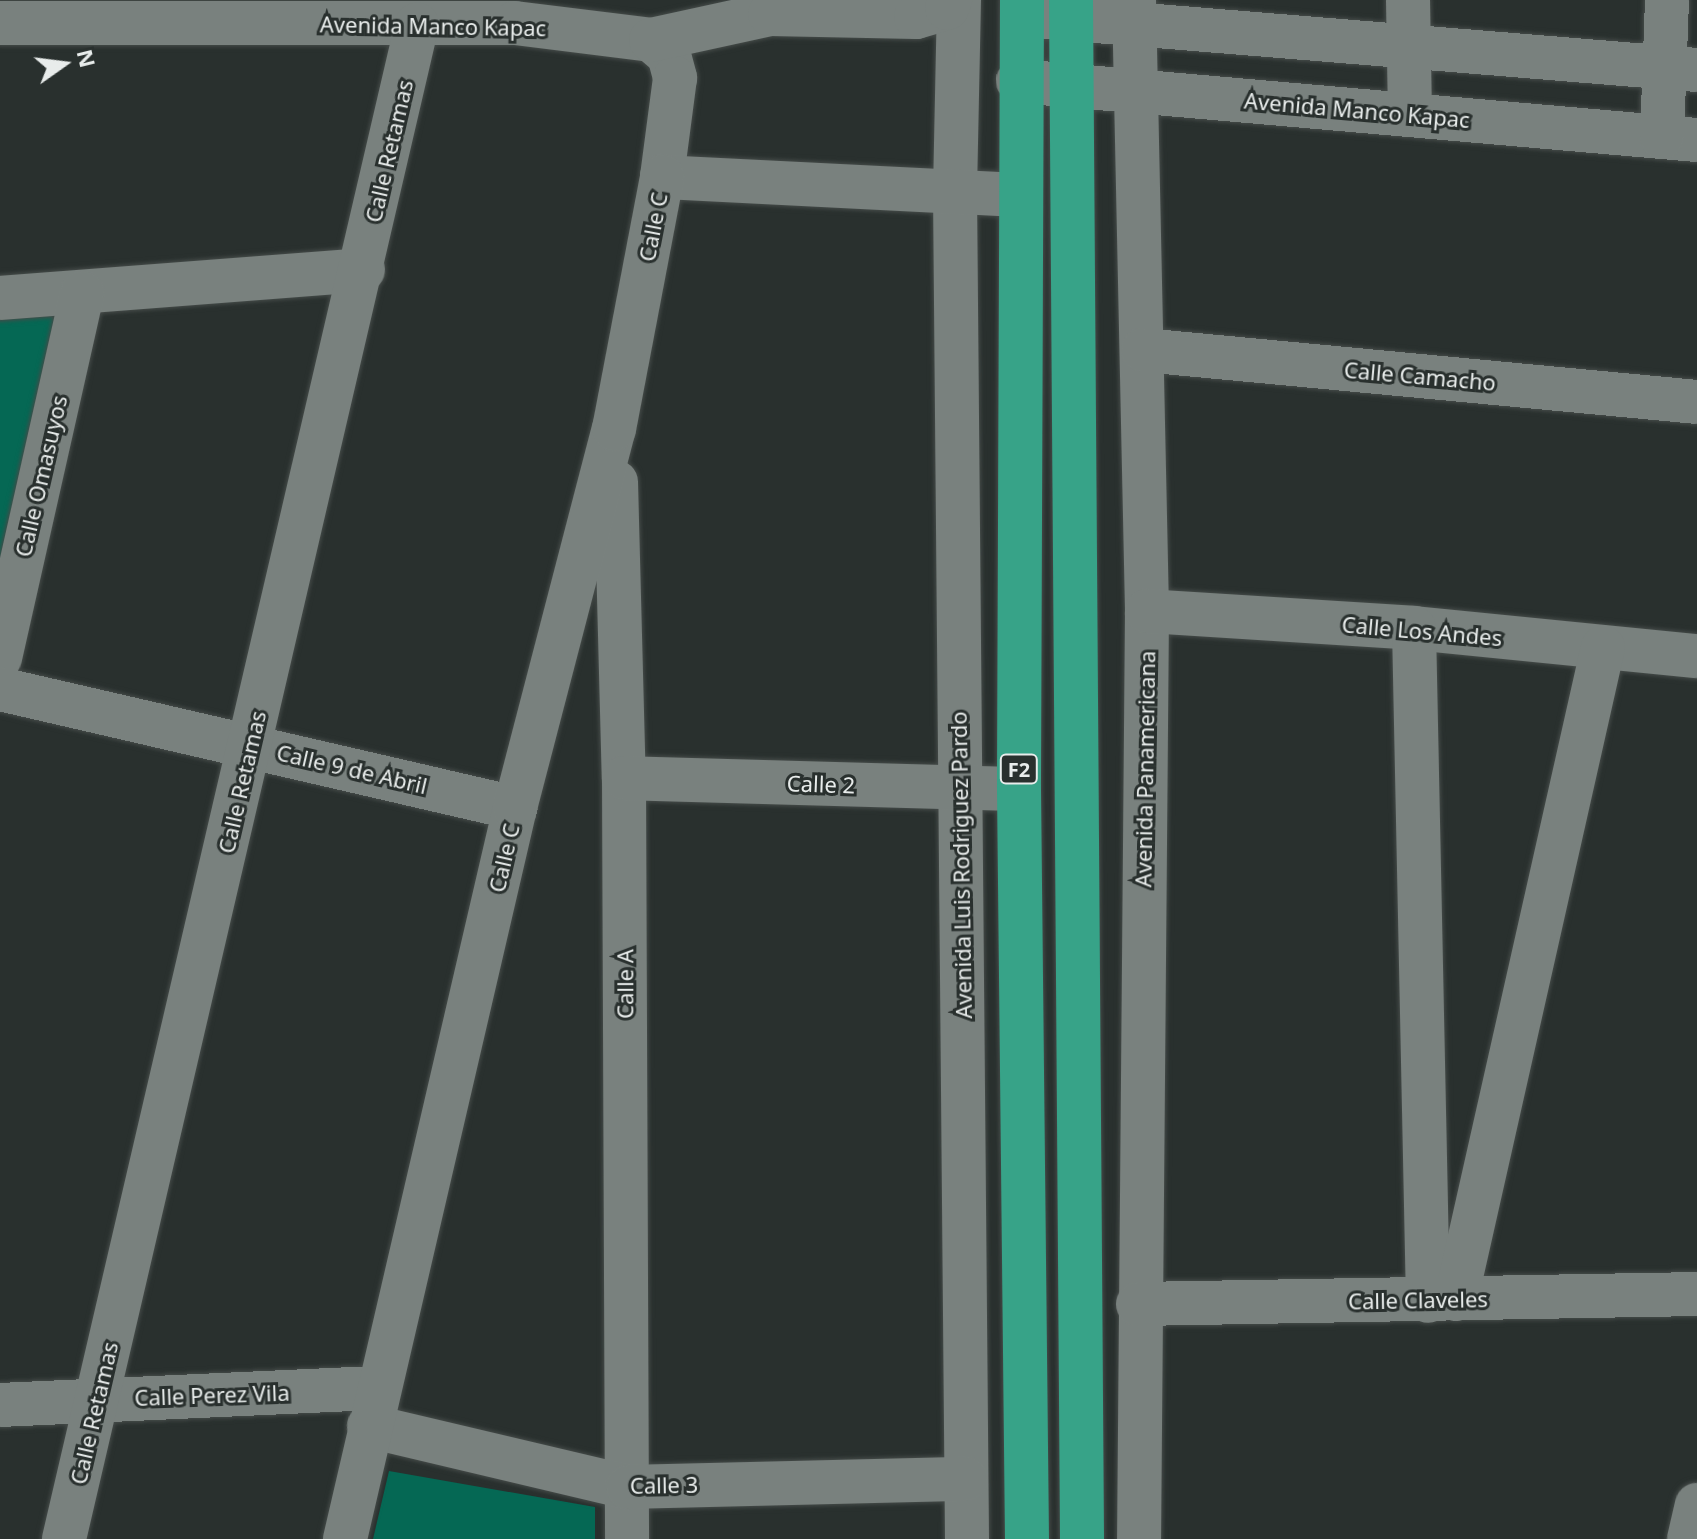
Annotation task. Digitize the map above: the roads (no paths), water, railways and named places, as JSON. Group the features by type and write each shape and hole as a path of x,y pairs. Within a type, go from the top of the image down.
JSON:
{"highway":[{"name":"F2","path":"1022,8 1017,195 1019,789 1027,1539"},
{"path":"1071,11 1082,1539"}],"street":[{"name":"Avenida Manco Kapac","path":"0,23 116,11 417,25 515,12 651,40 770,14 916,17 947,8 950,0"},
{"path":"955,191 959,0"},
{"path":"1408,0 1410,113"},
{"path":"1667,0 1682,69 1680,139"},
{"path":"1022,8 1134,13 1408,44 1682,69"},
{"name":"Avenida Panamericana","path":"1134,13 1147,611 1138,1304 1139,1539"},
{"name":"Calle Retamas","path":"64,1539 363,270 417,25"},
{"path":"651,40 669,55 675,78 662,177 1017,195"},
{"name":"Avenida Manco Kapac","path":"1018,81 1680,139"},
{"name":"Calle C","path":"345,1539 373,1407 515,808 614,429 662,177"},
{"name":"Avenida Luis Rodriguez Pardo","path":"955,191 967,1539"},
{"path":"0,298 363,270"},
{"name":"Calle Omasuyos","path":"0,658 82,293"},
{"name":"Calle Camacho","path":"1143,350 1697,402"},
{"name":"Calle A","path":"614,429 624,778 627,1539"},
{"name":"Calle Los Andes","path":"1147,611 1414,628 1697,656"},
{"path":"1414,628 1442,1300"},
{"path":"1442,1300 1603,647"},
{"name":"Calle 9 de Abril","path":"0,689 515,808"},
{"name":"Calle 2","path":"624,778 1019,789"},
{"name":"Calle Claveles","path":"1138,1304 1697,1294"},
{"name":"Calle Perez Vila","path":"0,1405 97,1399 373,1407"},
{"name":"Calle 3","path":"373,1407 628,1487 966,1479"},
{"path":"1689,1539 1697,1505"}]}
